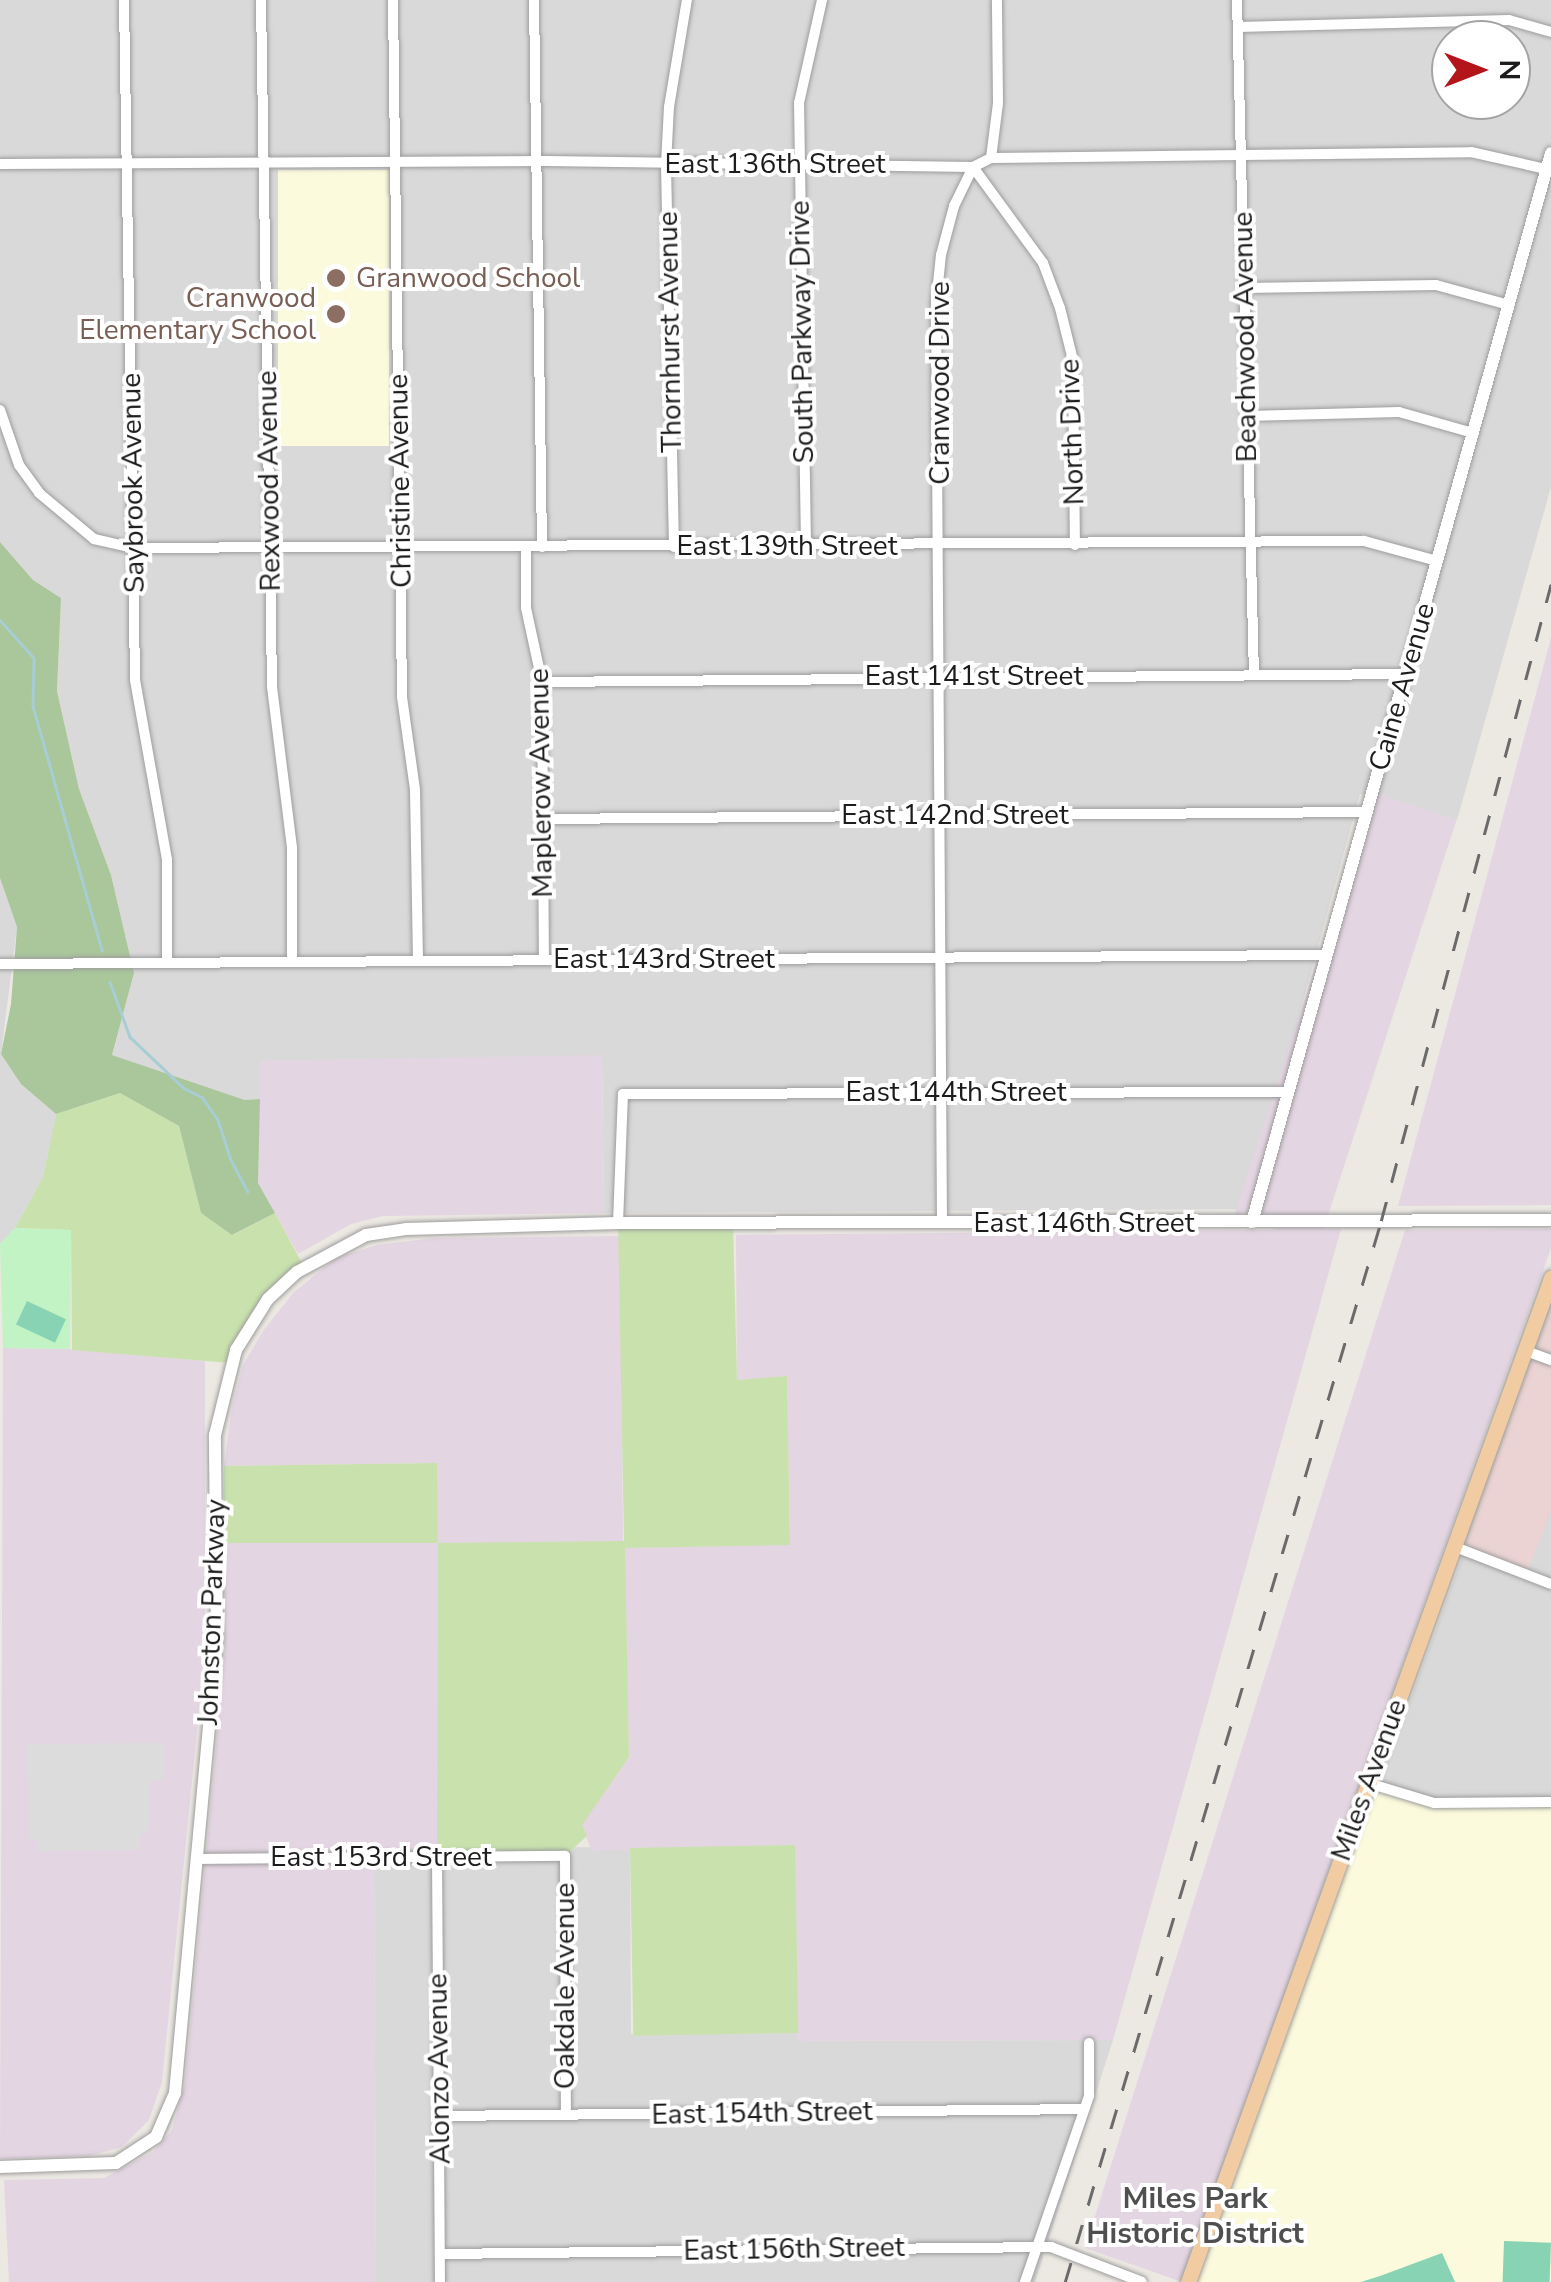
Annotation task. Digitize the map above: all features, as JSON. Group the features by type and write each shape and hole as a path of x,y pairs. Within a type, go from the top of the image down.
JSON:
{"main road":[{"name":"Miles Avenue","path":"1188,2282 1551,1278"}],"street":[{"name":"Saybrook Avenue","path":"124,0 135,680 167,860 167,962"},
{"name":"Rexwood Avenue","path":"261,0 272,686 292,848 292,962"},
{"name":"Christine Avenue","path":"393,0 402,697 415,790 418,961"},
{"path":"534,0 542,546"},
{"name":"Thornhurst Avenue","path":"674,546 666,164 669,107 687,0"},
{"name":"South Parkway Drive","path":"806,546 799,104 822,0"},
{"path":"991,158 998,103 996,0"},
{"name":"Beachwood Avenue","path":"1237,0 1254,675"},
{"path":"1238,28 1509,20 1551,32"},
{"name":"East 136th Street","path":"0,164 535,162 973,167 991,158 1471,152 1546,169"},
{"name":"Caine Avenue","path":"1252,1222 1551,152"},
{"name":"North Drive","path":"973,167 1043,264 1060,308 1072,360 1074,544"},
{"name":"Cranwood Drive","path":"942,1223 938,676 941,545 936,303 941,255 954,206 973,167"},
{"path":"1244,288 1436,285 1508,305"},
{"name":"East 139th Street","path":"0,410 19,465 39,493 94,538 134,548 1364,541 1437,561"},
{"path":"1247,416 1399,412 1473,433"},
{"name":"Maplerow Avenue","path":"526,546 526,608 542,682 544,960"},
{"name":"East 141st Street","path":"542,682 1406,674"},
{"name":"East 142nd Street","path":"542,819 1367,812"},
{"name":"East 143rd Street","path":"1,964 1327,956"},
{"name":"East 144th Street","path":"618,1223 624,1094 1289,1092"},
{"name":"East 146th Street","path":"618,1223 1551,1220"},
{"name":"Johnston Parkway","path":"0,2167 116,2163 156,2137 175,2093 217,1640 215,1435 224,1387 248,1328 297,1272 366,1235 406,1229 618,1223"},
{"path":"1526,1350 1551,1360"},
{"path":"1455,1547 1551,1584"},
{"path":"1368,1782 1434,1803 1551,1802"},
{"name":"East 153rd Street","path":"198,1859 565,1856"},
{"name":"Oakdale Avenue","path":"565,1856 566,2115"},
{"name":"Alonzo Avenue","path":"436,1857 440,2282"},
{"path":"1025,2282 1089,2096 1089,2043"},
{"name":"East 154th Street","path":"440,2116 1083,2109"},
{"name":"East 156th Street","path":"440,2254 1051,2247 1142,2282"}],"shaded area":[{"path":"0,0 1551,0 1551,487 1457,820 1360,794 1246,1209 604,1213 602,1056 261,1061 260,1099 245,1100 112,1055 134,973 111,875 79,789 57,691 61,598 33,580 0,542"},
{"path":"278,170 389,170 389,446 278,446"},
{"path":"1551,638 1551,1205 1398,1206"},
{"path":"1372,792 1457,820 1319,1244 1234,1216"},
{"path":"0,878 17,927 1,1054 22,1084 56,1114 43,1177 15,1228 0,1244"},
{"path":"602,1055 604,1213 383,1216 351,1224 298,1254 258,1183 260,1061"},
{"path":"1341,1229 1113,2040 797,2041 794,1845 592,1851 581,1825 629,1757 624,1548 790,1544 787,1377 737,1380 736,1235"},
{"path":"1551,1229 1551,1248 1182,2282 1085,2248 1405,1230"},
{"path":"620,1236 623,1541 438,1848 374,1849 376,2282 9,2282 4,2180 104,2178 153,2152 172,2130 185,2084 225,1651 224,1543 438,1543 436,1463 224,1466 232,1407 243,1365 293,1293 336,1258 377,1245 434,1238"},
{"path":"1551,1278 1551,1510 1527,1573 1455,1547"},
{"path":"3,1348 70,1349 205,1361 205,1650 162,2082 149,2120 122,2147 89,2156 0,2159"},
{"path":"1551,1509 1551,2282 1199,2282 1468,1541"},
{"path":"164,1743 164,1780 149,1781 149,1829 140,1836 140,1850 38,1851 38,1840 29,1839 28,1744"},
{"path":"1368,1783 1434,1803 1551,1802 1551,2282 1189,2282"},
{"path":"630,1847 631,2034 797,2033 797,2041 1113,2040 1035,2282 376,2282 374,1848"}],"green space":[{"path":"0,542 33,580 61,598 57,691 79,789 111,875 134,973 112,1055 245,1100 260,1099 258,1183 275,1213 232,1235 201,1213 179,1126 120,1093 56,1114 21,1084 1,1054 11,1004 17,927 0,878"},
{"path":"120,1093 179,1126 201,1213 233,1235 275,1213 304,1267 268,1299 231,1363 72,1350 71,1230 15,1228 43,1177 56,1114"},
{"path":"618,1223 733,1223 737,1380 787,1376 790,1545 625,1548 629,1757 582,1825 587,1836 565,1856 437,1857 438,1543 624,1541"},
{"path":"15,1228 71,1230 70,1349 3,1348 0,1244"},
{"path":"27,1301 66,1319 55,1343 16,1325"},
{"path":"437,1463 438,1543 224,1543 224,1466"},
{"path":"795,1845 798,2033 633,2036 630,1848"},
{"path":"1504,2241 1551,2243 1550,2282 1503,2282"},
{"path":"1442,2253 1455,2282 1361,2282 1380,2276"}],"waterway":[{"path":"0,620 34,658 33,706 102,950"},
{"path":"110,982 130,1037 184,1088 202,1097 218,1120 230,1158 248,1192"}],"railway":[{"path":"1065,2282 1381,1221 1551,584"}],"place":[{"name":"Granwood School","path":"336,278"},
{"name":"Cranwood Elementary School","path":"336,314"}],"district":[{"name":"Miles Park Historic District","path":"1195,2216"}]}
